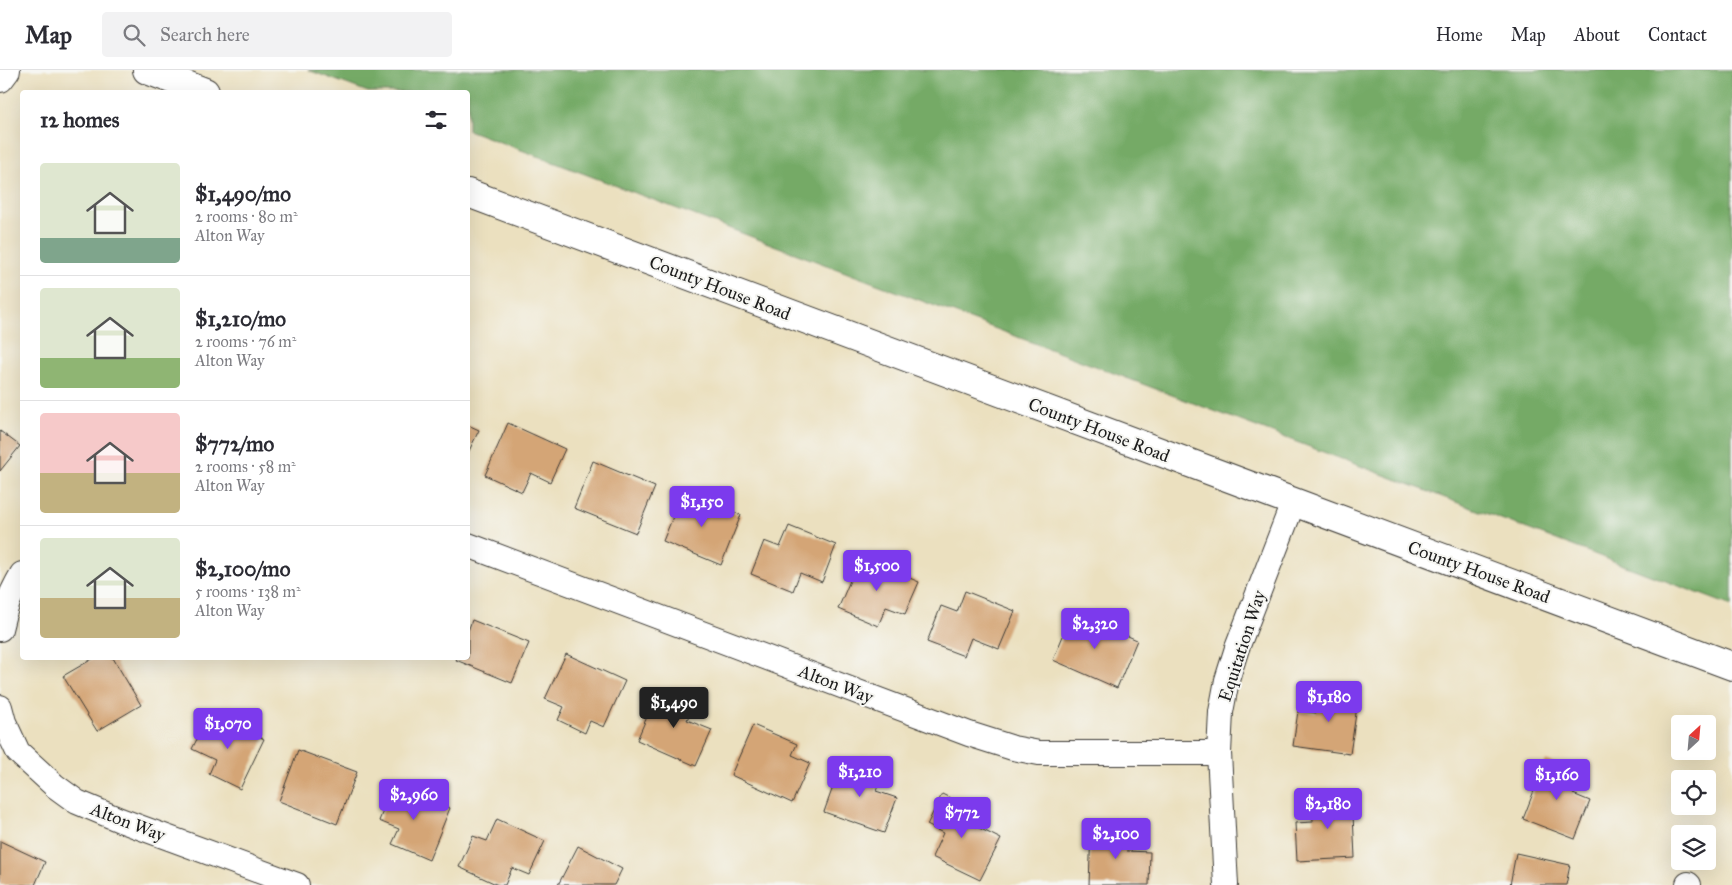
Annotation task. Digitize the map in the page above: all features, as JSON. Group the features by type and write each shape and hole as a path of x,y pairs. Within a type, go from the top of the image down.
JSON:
{"street":[{"path":"0,78 6,70"},
{"path":"147,70 200,90"},
{"name":"County House Road","path":"470,194 1732,666"},
{"name":"Equitation Way","path":"1226,885 1218,753 1221,712 1227,680 1238,648 1293,503"},
{"name":"Alton Way","path":"470,546 960,731 1013,748 1039,753 1218,753"},
{"path":"0,629 6,609 20,577"},
{"name":"Alton Way","path":"1,718 18,752 55,786 77,802 120,820 297,885"}],"green space":[{"path":"308,70 1732,70 1732,606 470,131 470,90 363,90"}],"building":[{"path":"508,423 565,449 550,482 531,473 522,492 485,475"},
{"path":"470,426 479,430 470,449"},
{"path":"0,431 20,446 0,471"},
{"path":"593,461 655,487 636,533 574,508"},
{"path":"683,492 741,515 721,565 663,541"},
{"path":"789,526 836,545 822,582 800,573 793,591 751,574 764,541 780,547"},
{"path":"860,557 919,582 905,614 886,607 878,626 838,609"},
{"path":"965,591 1015,611 999,649 971,638 964,656 927,642 941,606 957,612"},
{"path":"1073,612 1137,640 1117,688 1053,660"},
{"path":"472,620 529,643 512,683 456,660 470,660 470,626"},
{"path":"566,654 625,681 604,727 590,721 585,733 558,720 564,707 545,699"},
{"path":"91,660 114,660 141,705 97,731 63,676"},
{"path":"1320,688 1359,693 1350,754 1293,746 1298,711 1316,713"},
{"path":"659,689 694,704 687,720 712,730 696,766 637,740"},
{"path":"210,713 264,739 240,789 209,774 215,760 192,749"},
{"path":"753,725 797,744 792,755 810,763 792,803 731,775"},
{"path":"298,750 357,772 337,824 279,801"},
{"path":"843,759 883,774 876,791 897,798 884,833 824,812"},
{"path":"1546,760 1581,773 1573,794 1590,801 1575,839 1523,819"},
{"path":"393,785 450,808 429,860 392,844 399,829 379,821"},
{"path":"1352,793 1355,858 1297,861 1295,823 1313,822 1312,795"},
{"path":"942,794 973,809 967,822 1001,839 980,880 932,857 943,833 927,825"},
{"path":"497,819 545,841 529,875 512,868 505,885 498,885 459,867 473,836 487,841"},
{"path":"1091,829 1128,831 1127,851 1150,852 1149,885 1089,885"},
{"path":"0,841 45,862 35,885 0,885"},
{"path":"578,846 622,869 614,885 558,885"},
{"path":"1516,853 1570,865 1566,885 1510,885"}]}
